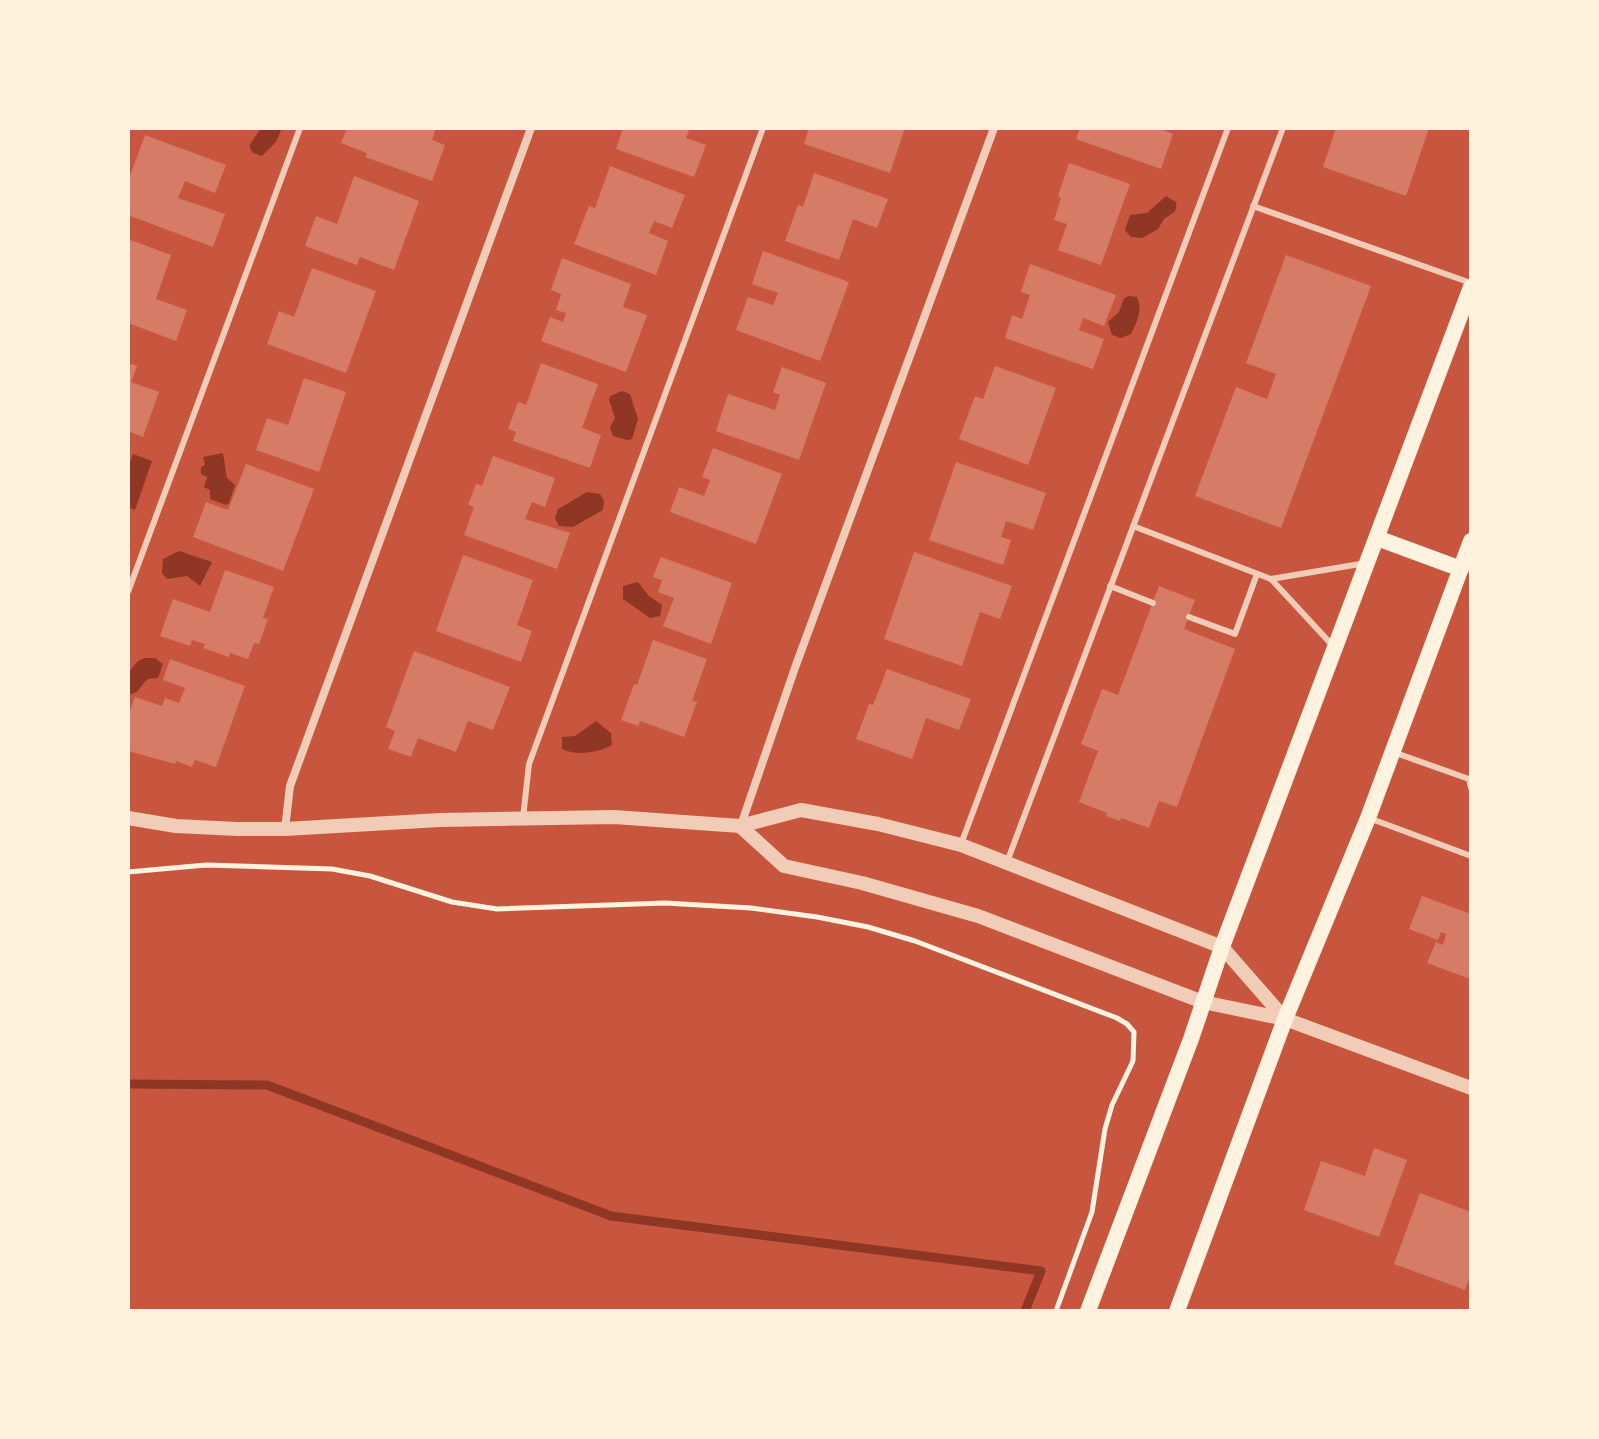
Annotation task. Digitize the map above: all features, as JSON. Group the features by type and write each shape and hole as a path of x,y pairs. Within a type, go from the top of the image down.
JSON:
{"main road":[{"path":"1088,1311 1471,285"},
{"path":"1377,538 1466,571"},
{"path":"1177,1311 1285,1019 1466,571 1471,541"}],"street":[{"path":"285,829 290,786 531,128"},
{"path":"740,826 796,665 994,128"},
{"path":"128,818 176,826 285,829 440,820 614,817 740,826 801,810 878,824 961,845 1222,947 1285,1019"},
{"path":"740,826 784,866 862,883 978,916 1203,1002 1285,1019 1471,1088"}],"lane":[{"path":"128,592 300,128"},
{"path":"523,818 529,764 763,128"},
{"path":"961,845 1228,128"},
{"path":"1006,863 1283,128"},
{"path":"1253,206 1471,285"},
{"path":"1133,526 1271,579 1336,648"},
{"path":"1271,579 1368,563"},
{"path":"1189,617 1235,634 1257,574"},
{"path":"1110,586 1153,603"},
{"path":"1393,752 1470,777 1471,788"},
{"path":"1368,818 1471,856"}],"path":[{"path":"128,872 206,865 332,869 370,876 452,902 497,909 665,903 751,908 817,917 868,927 915,941 1117,1018 1134,1032 1133,1061 1112,1105 1092,1212 1056,1311"}],"shaded area":[{"path":"261,128 282,128 276,142 262,156 253,153 249,146"},
{"path":"1166,196 1176,202 1173,213 1164,219 1158,229 1142,238 1131,237 1125,230 1130,215 1147,213"},
{"path":"1137,297 1138,316 1131,334 1121,338 1112,335 1108,322 1119,312 1124,298"},
{"path":"622,391 630,394 638,419 632,439 627,440 613,436 610,427 615,418 610,396"},
{"path":"223,453 227,478 235,485 226,505 210,499 210,490 204,487 207,477 201,474 201,467 205,465 203,457"},
{"path":"133,454 152,461 135,510 128,507 128,467"},
{"path":"587,492 600,494 604,501 603,510 573,527 559,526 555,518 558,509"},
{"path":"179,551 212,562 200,586 187,576 167,579 162,573 163,559"},
{"path":"638,582 649,596 662,605 660,616 650,618 623,599 623,586"},
{"path":"145,658 155,658 163,664 158,678 148,679 138,691 129,694 128,673"},
{"path":"596,721 611,733 612,745 587,753 562,749 562,737 575,736"}],"building":[{"path":"347,128 436,128 432,140 445,145 432,181 365,157 367,153 341,143"},
{"path":"623,128 690,128 686,138 706,145 694,177 616,149"},
{"path":"809,128 905,128 890,173 804,144"},
{"path":"1080,128 1158,128 1173,134 1161,169 1076,139"},
{"path":"1336,128 1429,128 1406,196 1323,167"},
{"path":"145,135 226,165 215,193 185,181 178,198 225,214 213,247 128,215 128,181"},
{"path":"1069,163 1130,184 1101,265 1058,250 1067,224 1054,220"},
{"path":"610,166 685,195 672,228 654,221 649,233 668,241 656,275 574,244 589,206 595,208"},
{"path":"814,173 888,199 877,228 853,219 839,260 785,241 798,205 803,207"},
{"path":"354,176 419,201 394,270 360,257 357,265 305,246 316,216 337,224"},
{"path":"128,239 171,255 156,299 187,310 176,341 128,323"},
{"path":"763,251 849,282 820,361 736,330 748,297 773,305 778,293 752,284"},
{"path":"1286,255 1371,286 1281,528 1195,496 1236,387 1267,399 1276,374 1246,363"},
{"path":"562,258 631,284 623,307 647,315 626,372 541,341 550,317 563,322 566,313 556,310 561,294 551,290"},
{"path":"1030,264 1116,295 1104,326 1083,318 1079,330 1104,339 1093,369 1005,338 1012,315 1022,319 1030,295 1021,292"},
{"path":"312,268 376,291 346,373 267,344 279,311 294,317"},
{"path":"128,363 137,366 131,382 159,392 143,437 128,431"},
{"path":"541,363 598,384 582,428 601,435 590,468 513,441 516,432 508,429 518,402 526,405"},
{"path":"995,366 1056,388 1028,465 959,439 975,396 983,399"},
{"path":"782,367 826,383 799,460 716,431 728,394 775,410 780,395 773,392"},
{"path":"304,378 346,392 319,472 256,450 267,418 288,425"},
{"path":"713,448 782,474 756,544 670,512 679,487 704,496 710,480 702,477"},
{"path":"493,456 555,478 545,507 532,502 525,519 570,533 557,569 464,535 474,507 468,505 476,484 482,486"},
{"path":"956,462 1046,493 1033,530 1006,521 1001,537 1011,540 1003,565 929,540"},
{"path":"246,464 314,489 283,571 193,537 206,502 228,510"},
{"path":"914,552 1012,586 1000,619 980,612 962,666 884,639"},
{"path":"463,555 533,580 517,625 532,631 521,662 436,631"},
{"path":"661,557 732,583 711,644 663,626 674,598 658,592 662,580 653,577"},
{"path":"225,570 274,587 263,618 268,619 259,644 254,643 248,659 230,653 229,657 203,648 205,644 192,640 190,646 160,636 173,599 210,612"},
{"path":"1159,586 1195,600 1184,629 1235,649 1177,807 1159,801 1149,828 1106,816 1107,813 1079,802 1098,751 1081,744 1102,689 1118,695"},
{"path":"653,640 707,659 692,701 697,702 684,737 640,721 638,726 621,720"},
{"path":"414,651 510,687 493,730 468,721 456,752 418,738 411,757 388,749 395,731 386,727"},
{"path":"170,659 245,686 216,767 195,760 192,767 176,761 175,764 128,751 128,716 135,697 162,706 165,698 179,703 185,688 163,680"},
{"path":"887,669 971,699 959,730 926,718 912,759 856,739"},
{"path":"1422,896 1471,914 1470,979 1427,963 1436,942 1443,945 1446,934 1441,932 1438,940 1409,929"},
{"path":"1374,1148 1407,1160 1379,1237 1304,1210 1321,1161 1365,1176"},
{"path":"1420,1193 1471,1212 1471,1274 1465,1290 1394,1264"}],"waterway":[{"path":"128,1084 267,1085 611,1216 1041,1271 1025,1311"}]}
